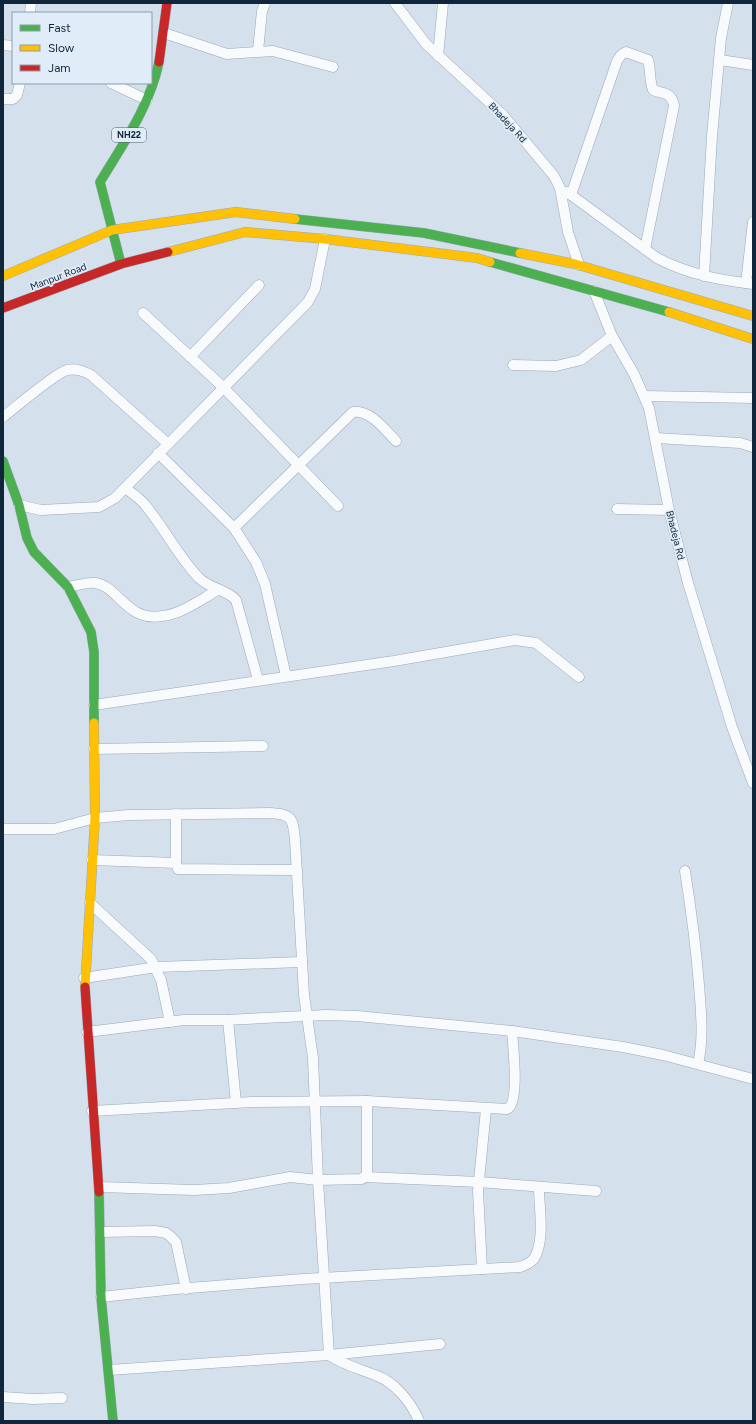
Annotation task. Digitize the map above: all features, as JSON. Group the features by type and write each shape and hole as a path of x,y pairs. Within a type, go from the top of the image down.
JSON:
{"main road":[{"name":"NH22","path":"121,264 100,182 130,133 147,100 155,78 164,33 167,3"},
{"name":"Manpur Road","path":"3,276 112,230 236,212 424,233 579,265 753,316"},
{"name":"Manpur Road","path":"3,308 121,264 245,232 325,239 477,258 663,310 753,339"},
{"path":"3,461 19,505 27,538 34,552 68,587 84,614 91,632 94,652 95,818 84,978 92,1111 99,1187 101,1297 113,1421"}],"street":[{"path":"258,51 262,11 265,3"},
{"name":"Bhadeja Rd","path":"395,3 417,33 438,56 483,95 516,129 554,176 560,188 568,232 579,265"},
{"path":"438,56 443,3"},
{"path":"704,276 710,154 724,19 728,3"},
{"path":"164,33 228,54 274,51 333,67"},
{"path":"571,195 617,61 621,55 626,52 641,56 648,60 650,66 650,84 653,90 670,95 674,106 645,249"},
{"path":"720,60 753,64"},
{"path":"3,99 13,99 17,95 20,84"},
{"path":"113,84 147,100"},
{"path":"560,188 645,249 671,265 685,272 704,276 750,283 753,222"},
{"path":"19,505 41,510 99,507 107,503 125,488 314,294 325,239"},
{"path":"190,357 259,285"},
{"name":"Bhadeja Rd","path":"594,291 612,336 634,374 653,420 669,510 688,583 732,727 753,783"},
{"path":"143,313 223,387 338,506"},
{"path":"513,365 556,366 581,360 612,336"},
{"path":"3,417 60,373 73,369 82,370 91,375 167,444"},
{"path":"644,396 753,398"},
{"path":"234,528 353,412 370,416 396,441"},
{"path":"656,438 740,444 753,447"},
{"path":"158,453 234,528 247,546 261,572 286,676"},
{"path":"125,488 146,505 176,550 200,579 210,587 227,593 236,600 258,680"},
{"path":"617,509 669,510"},
{"path":"68,587 95,583 102,585 112,590 126,606 143,615 154,616 172,614 218,590"},
{"path":"94,705 523,640 536,643 579,677"},
{"path":"94,749 263,746"},
{"path":"3,829 54,829 95,818 129,815 269,813 288,815 292,820 297,870 302,962 307,1016 312,1040 318,1180 329,1354 344,1365 382,1378 395,1387 408,1401 419,1421"},
{"path":"176,814 176,863 178,869 297,870"},
{"path":"92,860 176,863"},
{"path":"685,871 695,938 702,1015 702,1044 698,1064"},
{"path":"90,903 142,949 157,967 170,1022"},
{"path":"84,978 157,967 302,962"},
{"path":"87,1032 184,1020 357,1016 512,1031 624,1047 663,1055 753,1079"},
{"path":"228,1020 236,1103"},
{"path":"92,1111 236,1103 367,1101 507,1109 513,1104 514,1093 512,1031"},
{"path":"365,1178 367,1101"},
{"path":"482,1269 478,1201 486,1109"},
{"path":"99,1187 194,1190 229,1188 290,1177 318,1180 365,1178 479,1182 596,1192"},
{"path":"101,1297 186,1288 324,1278 520,1267 528,1264 534,1258 540,1232 539,1187"},
{"path":"100,1232 155,1231 166,1233 176,1242 186,1288"},
{"path":"109,1370 329,1354 440,1344"},
{"path":"3,1397 33,1399 62,1398"}],"traffic: fast":[{"path":"121,264 100,182 135,124 149,94 159,62"},
{"path":"295,219 424,233 520,253"},
{"path":"490,262 669,312"},
{"path":"3,461 19,505 27,538 34,552 68,587 91,632 94,652 94,723"},
{"path":"99,1192 101,1297 113,1421"}],"traffic: slow":[{"path":"3,276 112,230 236,212 295,219"},
{"path":"168,252 245,232 325,239 477,258 490,262"},
{"path":"520,253 575,264 753,316"},
{"path":"669,312 753,339"},
{"path":"85,987 95,818 94,723"}],"traffic: jam":[{"path":"159,62 167,3"},
{"path":"3,308 121,264 168,252"},
{"path":"85,987 99,1192"}]}
